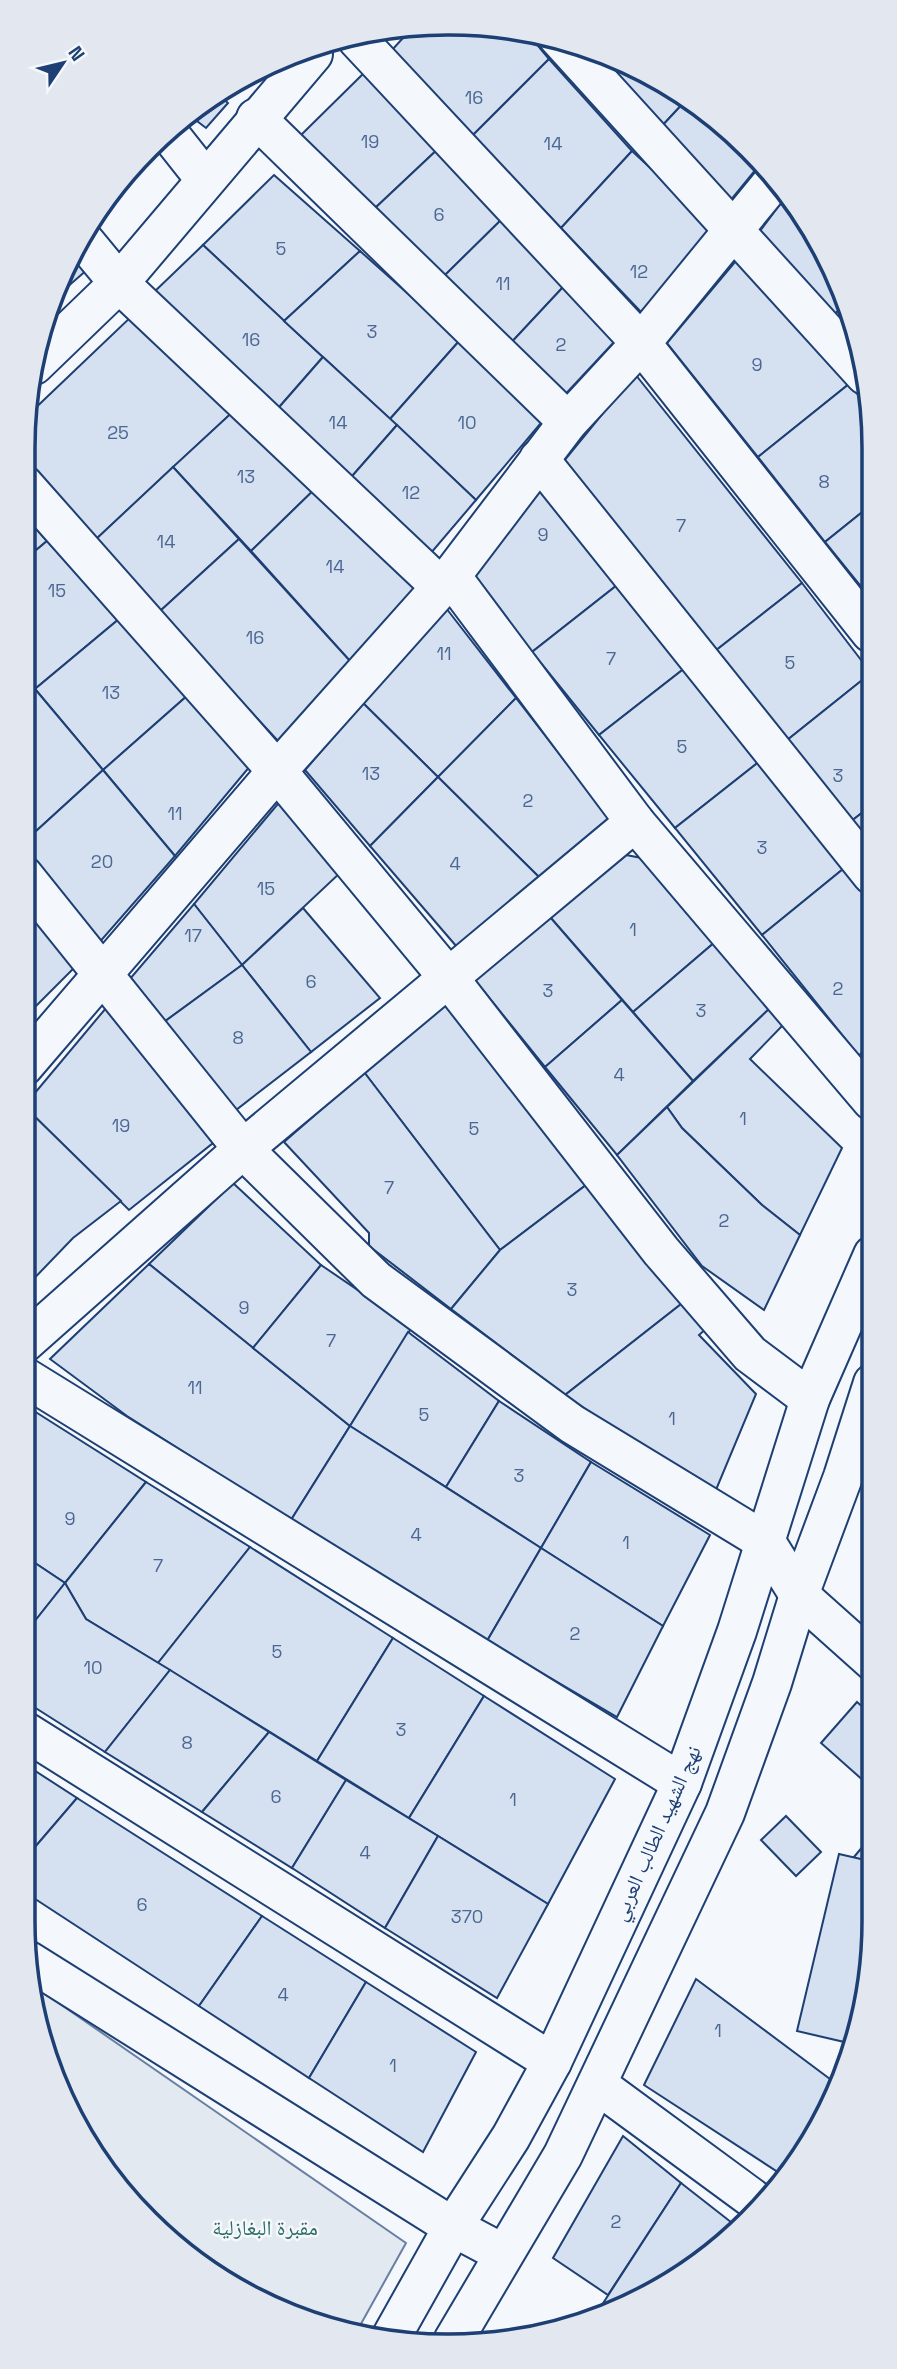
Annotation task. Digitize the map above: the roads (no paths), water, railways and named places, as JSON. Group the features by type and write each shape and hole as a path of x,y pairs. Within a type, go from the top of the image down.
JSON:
{"street":[{"path":"363,44 641,343 862,622"},
{"path":"575,55 852,360"},
{"path":"46,353 119,283 308,60"},
{"path":"256,118 568,422"},
{"path":"174,140 205,179"},
{"path":"35,1053 277,771 446,581 568,422 641,343 768,187"},
{"path":"88,246 119,283 446,581 635,822 862,1089"},
{"path":"539,459 862,863"},
{"path":"35,498 277,771 447,976 697,1293 750,1354 810,1399"},
{"path":"35,1333 243,1149 447,976 635,822"},
{"path":"35,890 243,1149 376,1280 572,1424 766,1542 799,1595 862,1651"},
{"name":"نهج الشهيد الطالب العربي","path":"395,2330 453,2227 511,2137 552,2062 682,1783 766,1542 810,1399 862,1280"},
{"path":"35,1383 682,1783"},
{"path":"457,2334 502,2253 563,2155 725,1813 862,1417"},
{"path":"35,1738 552,2062"},
{"path":"38,1967 453,2227 502,2253"},
{"path":"598,2085 753,2199"}],"park label":[{"name":"مقبرة البغازلية","path":"265,2227"}]}
